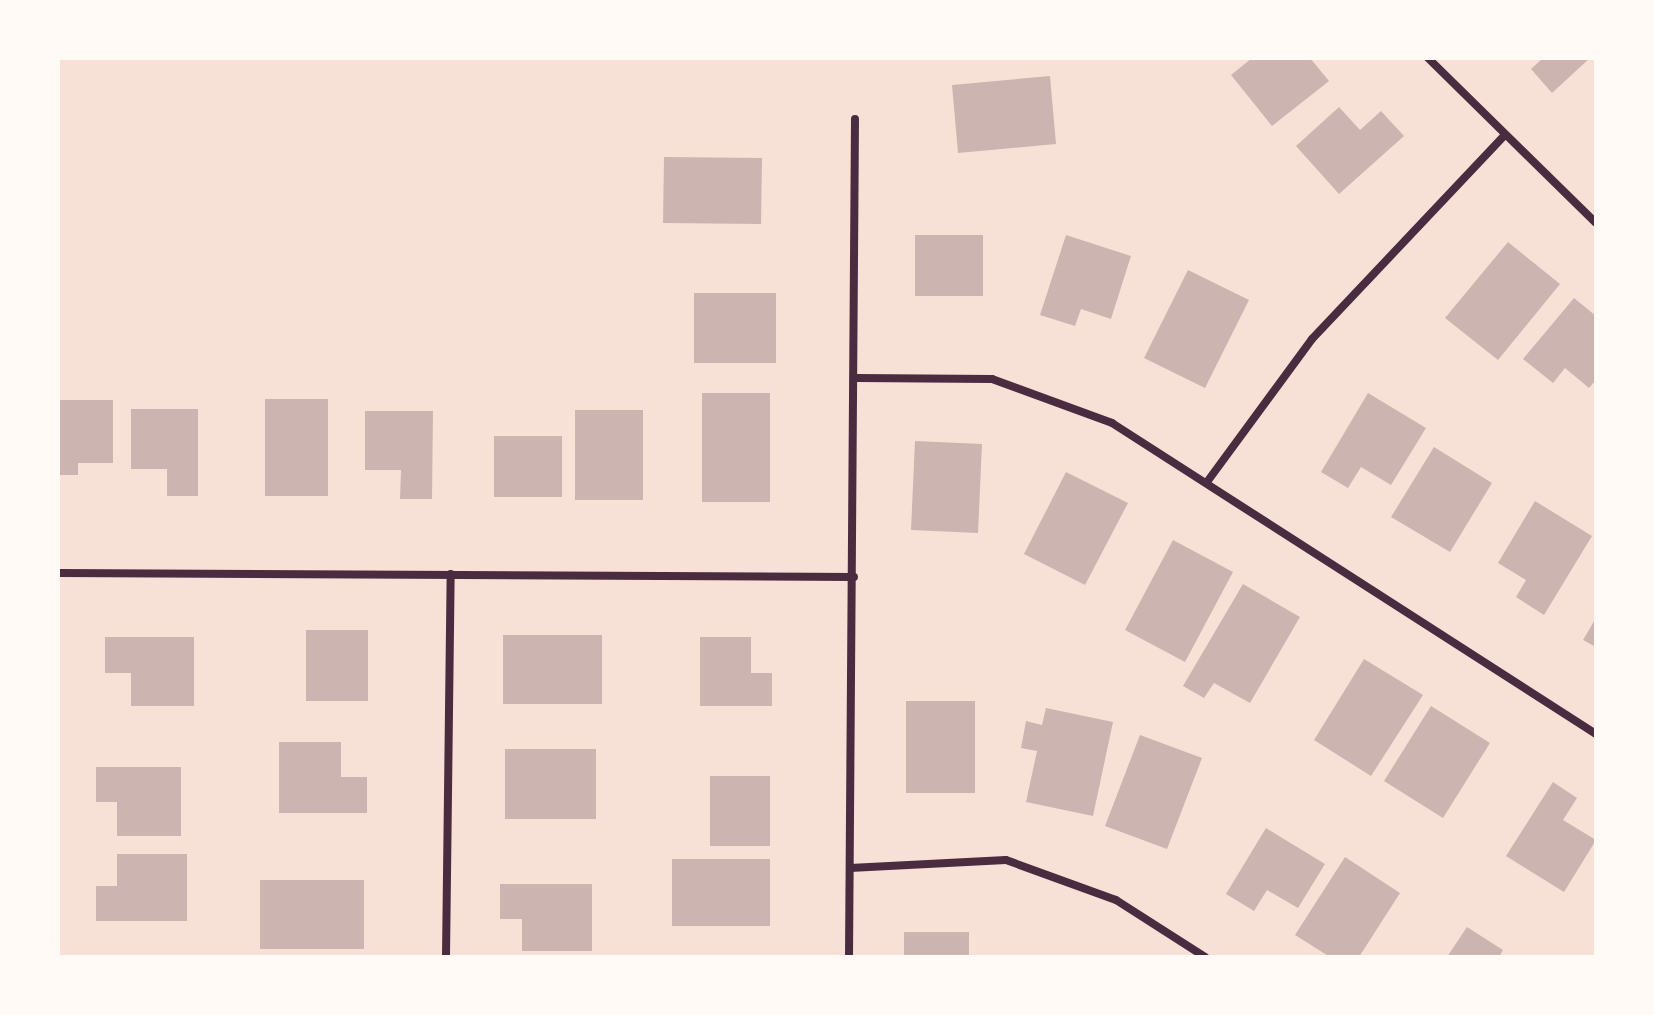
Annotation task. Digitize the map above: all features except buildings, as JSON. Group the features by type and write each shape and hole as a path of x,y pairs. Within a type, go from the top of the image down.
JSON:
{"street":[{"path":"1428,58 1596,223"},
{"path":"849,957 856,378 855,119"},
{"path":"1207,482 1312,339 1505,135"},
{"path":"856,378 992,379 1112,423 1596,734"},
{"path":"58,573 854,577"},
{"path":"446,957 451,574"},
{"path":"850,868 1006,860 1116,900 1205,957"}]}
